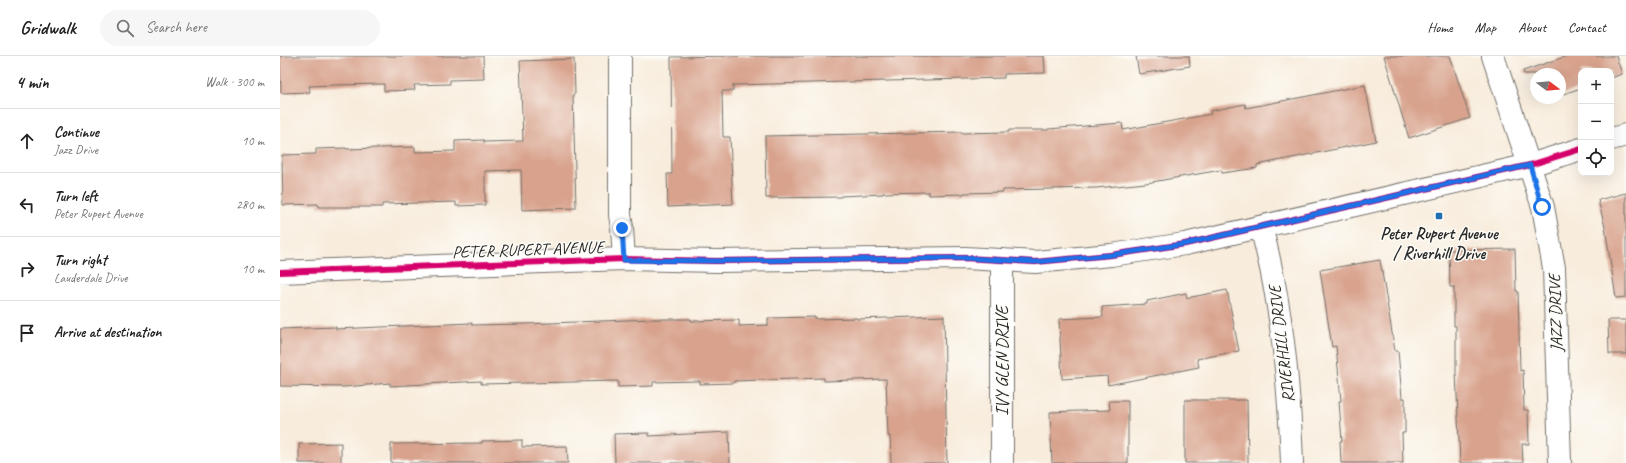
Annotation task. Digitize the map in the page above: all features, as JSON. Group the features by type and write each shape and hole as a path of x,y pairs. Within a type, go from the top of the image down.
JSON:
{"street":[{"path":"620,56 620,215 624,260"},
{"name":"JAZZ DRIVE","path":"1493,56 1517,132 1530,165 1542,207 1554,268 1560,463"},
{"path":"1614,138 1626,135"},
{"name":"PETER RUPERT AVENUE","path":"280,272 624,260 717,261 965,258 1035,262 1111,255 1185,244 1262,227 1530,165 1578,150"},
{"name":"RIVERHILL DRIVE","path":"1262,227 1272,269 1289,398 1292,463"},
{"name":"IVY GLEN DRIVE","path":"1002,260 1002,463"}],"building":[{"path":"280,56 483,56 484,79 450,80 450,84 414,85 415,90 384,91 384,84 333,85 309,86 310,92 281,93"},
{"path":"1044,56 1045,73 1004,74 1004,78 733,85 733,91 722,91 723,137 730,137 733,204 668,207 667,174 672,174 671,57"},
{"path":"1136,56 1189,56 1190,66 1139,74"},
{"path":"1384,56 1450,56 1470,118 1409,138"},
{"path":"1567,56 1616,56 1622,74 1614,77 1614,68 1578,68 1578,89 1566,93 1566,68 1532,68"},
{"path":"574,59 575,94 573,94 576,208 522,210 521,170 485,171 485,205 456,206 456,202 382,204 382,207 318,207 318,204 283,205 282,155 316,154 316,149 346,148 415,147 415,152 455,151 455,141 523,141 520,61"},
{"path":"1530,69 1530,74 1524,74 1523,71"},
{"path":"1365,85 1376,141 1257,165 1257,168 1222,173 1221,170 1146,183 1096,188 1003,190 1003,192 964,194 929,195 929,192 883,193 841,197 766,198 765,136 1009,132 1009,130 1048,130 1122,123 1123,130 1211,114 1210,111 1245,104 1246,108"},
{"path":"1626,193 1626,297 1616,298 1605,227 1598,200"},
{"path":"1515,249 1516,291 1518,291 1520,371 1523,370 1524,410 1528,410 1529,444 1522,444 1523,463 1460,463 1456,372 1456,326 1454,326 1454,287 1450,287 1449,250"},
{"path":"1380,260 1395,351 1398,351 1402,398 1405,398 1405,433 1402,433 1403,463 1341,463 1340,441 1342,441 1339,401 1341,401 1336,346 1332,347 1320,270"},
{"path":"1227,290 1239,351 1197,359 1199,367 1108,385 1107,376 1062,379 1059,319 1103,317 1102,307 1147,304 1147,301 1186,293 1187,298"},
{"path":"944,316 947,463 891,463 890,436 888,436 886,379 824,381 824,378 734,381 734,383 700,384 700,381 653,382 653,386 618,387 618,381 481,384 481,381 390,386 390,383 344,387 280,386 280,329 336,327 336,329 472,323 472,325 525,324 652,319 691,319 691,321 739,320 739,326 768,325 768,318 816,317 816,319 857,319"},
{"path":"1608,320 1626,320 1626,354 1609,354"},
{"path":"1185,400 1247,400 1248,463 1185,463"},
{"path":"1109,401 1128,401 1128,463 1052,463 1050,412 1110,410"},
{"path":"729,432 730,463 615,463 614,434 649,433 649,436"},
{"path":"522,440 522,447 567,446 568,463 391,463 391,444 482,443 482,441"},
{"path":"341,443 341,463 299,463 299,444"}],"cycle path":[{"path":"280,272 624,259 717,261 965,258 1035,262 1111,255 1185,244 1530,165 1578,150"}],"place":[{"name":"Peter Rupert Avenue / Riverhill Drive","path":"1439,216"}],"route":[{"path":"622,228 624,260 717,261 965,258 1035,262 1111,255 1185,244 1530,165 1542,207"}]}
